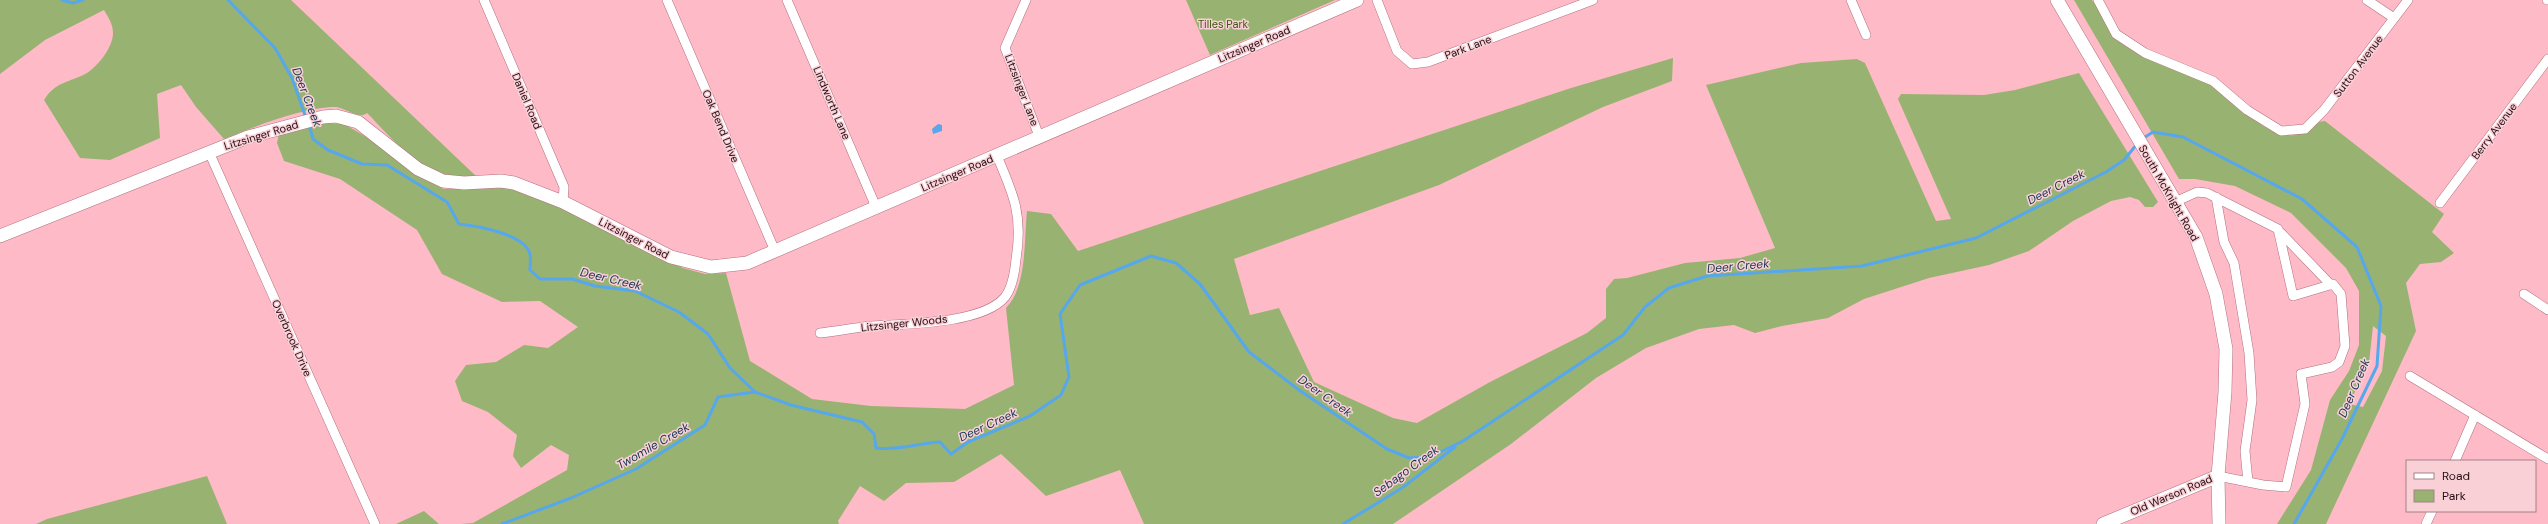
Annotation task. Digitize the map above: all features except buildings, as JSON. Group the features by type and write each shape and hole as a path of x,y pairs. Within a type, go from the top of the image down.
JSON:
{"street":[{"name":"Daniel Road","path":"484,0 564,187 563,202"},
{"name":"Oak Bend Drive","path":"666,0 775,251"},
{"name":"Lindworth Lane","path":"787,0 876,207"},
{"name":"Litzsinger Lane","path":"1026,0 1005,48 1039,136"},
{"name":"Litzsinger Road","path":"0,236 209,152 277,128 323,117 342,117 358,122 418,169 443,181 514,183 563,202 671,257 711,268 747,263 1357,0"},
{"name":"Park Lane","path":"1377,0 1397,51 1407,67 1428,62 1593,0"},
{"path":"1851,0 1866,36"},
{"name":"South McKnight Road","path":"2057,0 2196,238 2216,294 2226,349 2225,392 2218,476 2219,524"},
{"name":"Sutton Avenue","path":"2098,0 2116,34 2145,53 2213,81 2247,110 2281,131 2305,129 2324,110 2408,0"},
{"path":"2367,0 2394,18"},
{"name":"Berry Avenue","path":"2440,203 2548,59"},
{"name":"Overbrook Drive","path":"209,152 375,524"},
{"name":"Litzsinger Woods","path":"820,333 869,327 939,322 989,309 1006,296 1015,270 1019,214 1015,196 997,156"},
{"path":"2175,202 2197,192 2207,193 2279,231 2331,285 2342,294 2345,346 2339,362 2332,366 2300,374 2305,404 2286,487 2218,476"},
{"path":"2216,198 2224,242 2234,263 2249,353 2252,400 2245,451 2248,482"},
{"path":"2279,231 2293,296 2331,285"},
{"path":"2524,294 2548,310"},
{"path":"2410,376 2548,459"},
{"path":"2455,460 2475,415"},
{"name":"Old Warson Road","path":"2103,524 2218,476"},
{"path":"2426,524 2432,512"}],"green space":[{"path":"0,0 291,0 478,178 453,178 428,169 396,143 367,113 360,115 335,107 309,110 294,114 224,139 196,107 181,85 157,94 160,138 110,160 80,158 44,100 53,89 87,73 100,61 111,44 113,30 109,18 104,10 45,40 0,74"},
{"name":"Tilles Park","path":"1186,0 1335,0 1210,55"},
{"path":"2074,0 2092,0 2113,35 2123,44 2153,60 2207,81 2227,95 2254,119 2274,132 2286,135 2298,134 2316,124 2325,121 2444,214 2432,232 2454,253 2441,262 2420,264 2406,283 2416,331 2326,524 2277,524 2311,470 2330,400 2349,371 2359,345 2359,291 2346,268 2291,213 2235,186 2195,179 2179,179","holes":["2373,326 2386,336 2382,371 2363,407 2349,404 2369,363"]},
{"path":"1673,58 1672,81 1603,107 1439,185 1234,259 1250,315 1279,308 1314,382 1393,418 1417,423 1490,382 1587,333 1606,318 1606,289 1614,279 1627,278 1685,263 1740,258 1775,248 1706,85 1801,63 1857,59 1865,63 1936,221 1951,219 1898,99 1901,94 1984,95 2015,90 2079,73 2158,202 2153,207 2145,207 2139,200 2130,197 2111,201 2073,221 2029,251 1989,265 1929,278 1864,299 1828,318 1782,326 1755,333 1734,325 1699,329 1646,348 1596,378 1511,444 1393,524 1144,524 1120,470 1046,496 1001,454 954,482 906,483 884,501 860,486 838,521 839,524 461,524 473,523 567,470 569,455 551,445 521,468 513,456 517,435 488,412 462,401 455,381 466,365 496,362 524,345 548,348 578,327 540,301 502,302 442,274 417,230 340,179 284,161 277,143 279,134 325,123 344,124 375,142 401,164 444,189 508,188 567,210 683,268 705,274 726,273 750,361 812,399 871,406 965,409 1014,385 1006,308 1013,299 1021,276 1025,249 1027,211 1051,214 1078,251 1571,88"},
{"path":"207,476 227,524 36,524 47,519"},
{"path":"424,511 439,524 396,524"}],"water":[{"path":"938,124 942,125 942,131 933,134 932,129"}],"waterway":[{"name":"Deer Creek","path":"62,0 73,3 83,0"},
{"name":"Deer Creek","path":"228,0 275,48 292,78 306,118"},
{"name":"Deer Creek","path":"309,125 313,139 328,150 362,164 387,165 447,202 459,224 499,232 519,241 526,247 530,254 530,270 540,279 572,279 595,286 635,291 679,312 708,334 730,368 755,392 791,405 862,422 874,434 876,448 900,448 940,442 951,454 968,442 1030,416 1061,395 1069,377 1060,314 1080,285 1151,256 1176,263 1200,284 1249,352 1299,390 1387,449 1409,458 1430,457 1463,441 1623,335 1645,307 1669,288 1707,276 1862,266 1976,238 2106,172 2124,160 2137,144"},
{"name":"Deer Creek","path":"2142,139 2153,132 2183,137 2302,199 2357,247 2381,306 2377,366 2342,439 2294,524"},
{"name":"Twomile Creek","path":"502,524 571,498 636,469 705,425 718,397 755,392"},
{"name":"Sebago Creek","path":"1343,524 1402,488 1455,447"}]}
